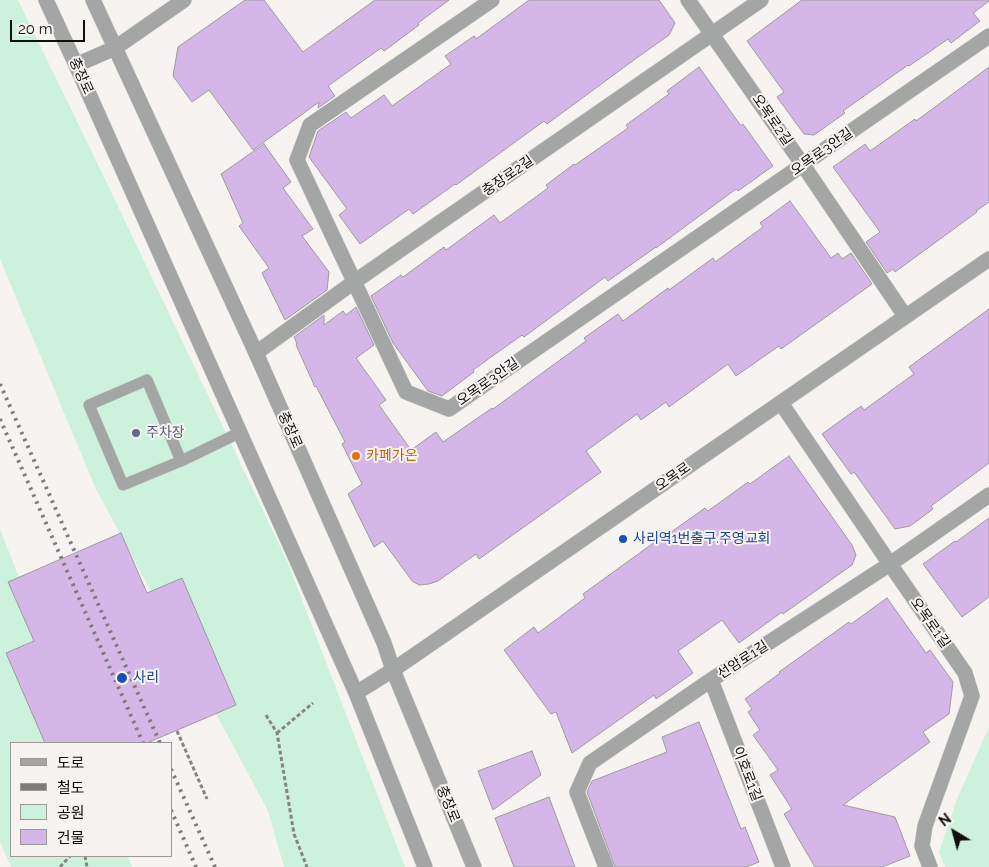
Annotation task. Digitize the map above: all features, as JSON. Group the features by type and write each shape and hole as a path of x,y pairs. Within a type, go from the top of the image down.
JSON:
{"street":[{"name":"충장로","path":"46,0 356,693 425,867"},
{"name":"충장로","path":"93,0 256,353 380,634 474,867"},
{"path":"76,65 115,48 184,0"},
{"name":"오목로3안길","path":"492,0 310,125 297,160 406,392 449,409 989,36"},
{"name":"오목로2길","path":"688,0 905,316"},
{"name":"충장로2길","path":"256,353 354,282 762,0"},
{"name":"오목로","path":"356,693 393,670 989,259"},
{"name":"오목로1길","path":"781,402 965,673 972,696 925,826 922,846 930,867"},
{"name":"선암로1길","path":"606,867 577,792 590,763 711,680 890,564 989,495"},
{"name":"이호로1길","path":"711,680 783,867"}],"lane":[{"path":"181,461 147,380 89,405 123,485 181,461 239,433"}],"path":[{"path":"277,733 314,703"},
{"path":"266,715 277,733 294,834 307,867"},
{"path":"176,731 207,799"},
{"path":"60,867 69,857"}],"green space":[{"path":"0,0 18,0 287,561 405,867 284,867 268,811 95,487 0,259"},
{"path":"0,529 84,742 10,742 10,857 128,857 132,867 11,867 0,842"},
{"path":"989,727 989,867 945,867 939,852 957,799"}],"building":[{"path":"245,0 264,0 303,52 375,0 449,0 384,51 381,48 328,86 335,96 318,108 319,102 253,150 209,90 192,102 173,76 178,47"},
{"path":"529,0 659,0 675,23 669,35 547,124 544,121 413,214 409,209 360,244 339,215 347,209 309,157 318,131 346,112 351,118 384,95 392,106 451,64 445,56 474,36 476,39"},
{"path":"802,0 989,1 973,13 980,21 951,43 948,39 908,65 843,111 845,113 814,135 804,134 777,97 784,92 747,41"},
{"path":"699,67 741,126 743,124 773,166 738,191 736,189 608,281 605,277 524,337 522,335 473,370 474,372 442,396 428,391 393,343 371,296 401,275 403,277 444,247 446,250 494,215 500,223 548,188 546,185 574,164 628,128 626,125 669,94 667,91"},
{"path":"989,67 989,202 895,272 893,269 887,273 866,242 880,232 833,167 865,144 870,151 915,119 916,121"},
{"path":"264,144 291,182 283,188 313,229 302,236 329,272 327,290 285,320 262,273 269,268 239,226 243,223 221,174"},
{"path":"790,201 831,258 838,253 842,259 851,253 872,284 781,349 779,346 736,376 728,364 669,407 666,402 641,420 637,414 586,451 601,472 479,559 476,554 438,581 419,585 412,581 383,541 374,547 348,494 362,484 342,444 345,442 315,387 294,337 324,315 324,325 343,311 346,315 356,307 374,345 356,358 386,400 379,405 411,450 436,432 443,442 493,409 586,341 584,338 618,314 623,321 713,258 715,262 763,227 760,223"},
{"path":"989,309 989,463 931,506 933,509 910,526 895,529 854,472 851,474 822,434 861,406 864,410 914,374 909,367"},
{"path":"789,456 852,545 856,555 852,565 739,643 722,620 678,651 693,673 656,699 654,695 572,753 556,712 551,714 504,650 534,627 538,633 585,598 583,594 663,536 705,508 708,511 748,482 750,484"},
{"path":"989,518 989,597 962,617 923,564"},
{"path":"121,533 147,593 182,578 236,705 149,742 45,742 6,653 34,641 8,582"},
{"path":"887,598 926,653 930,650 953,682 949,714 923,732 930,742 843,805 895,817 910,856 882,867 815,867 784,814 792,809 770,775 778,770 753,735 760,730 748,712 752,709 745,699 849,622 851,624"},
{"path":"699,722 741,829 745,827 759,862 746,867 615,867 587,792 592,781 667,752 662,737"},
{"path":"532,751 541,775 493,810 478,771"},
{"path":"549,797 575,867 514,867 495,818"}],"railway":[{"path":"0,384 160,742"},
{"path":"0,419 143,742"},
{"path":"172,771 215,867"},
{"path":"172,812 196,867"}],"place":[{"name":"주차장","path":"136,433"},
{"name":"카페가온","path":"356,456"},
{"name":"사리역1번출구.주영교회","path":"623,539"},
{"name":"사리","path":"122,678"}]}
